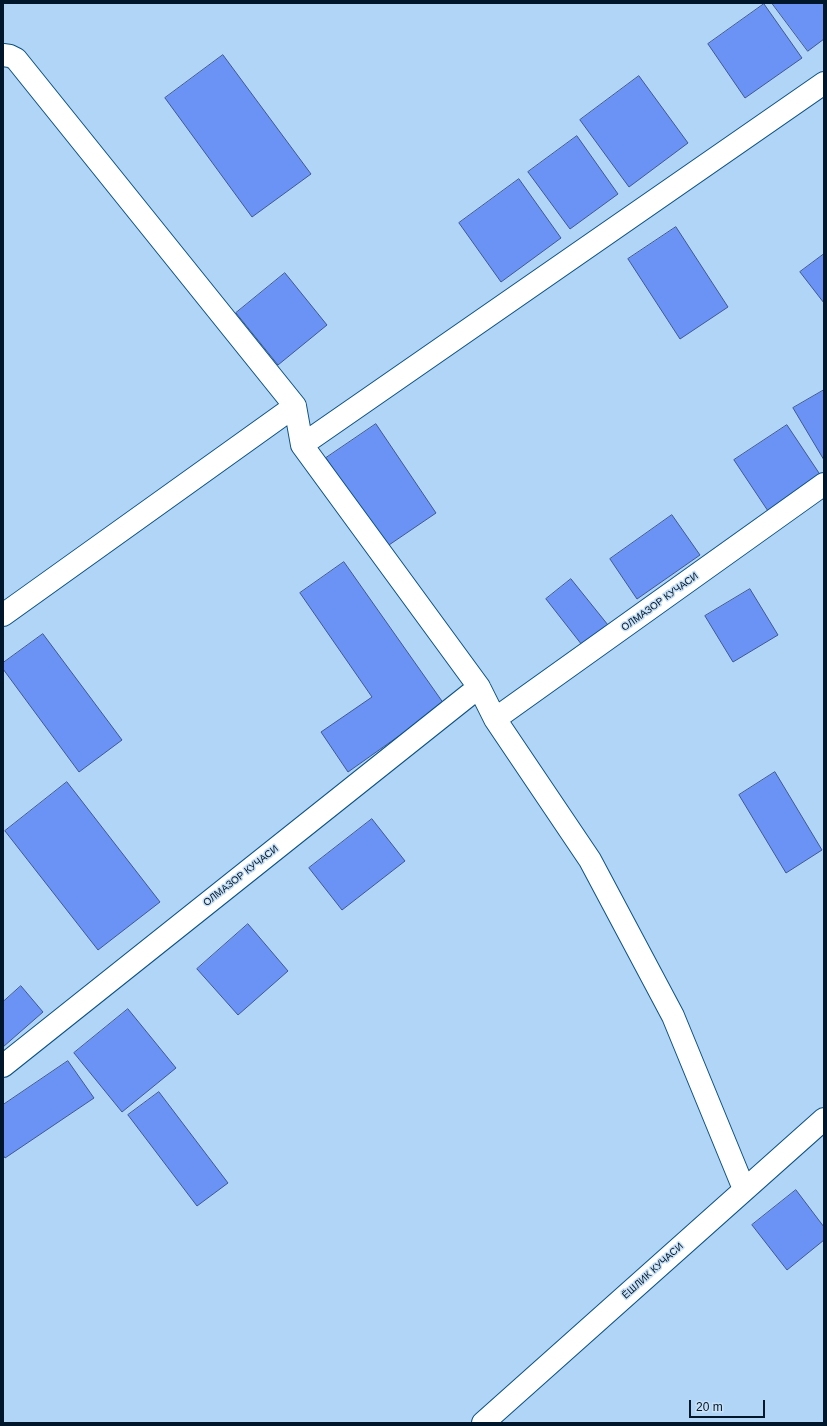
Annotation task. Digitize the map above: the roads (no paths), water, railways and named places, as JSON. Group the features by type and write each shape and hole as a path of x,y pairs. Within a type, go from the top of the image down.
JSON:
{"street":[{"path":"3,55 16,59 295,406 302,445 479,687 495,719 590,860 670,1009 744,1190"},
{"path":"302,445 824,83"},
{"path":"3,614 295,406"},
{"name":"ОЛМАЗОР КУЧАСИ","path":"495,719 824,484"},
{"name":"ОЛМАЗОР КУЧАСИ","path":"3,1066 479,687"},
{"name":"ЁШЛИК КУЧАСИ","path":"483,1423 824,1119"}]}
